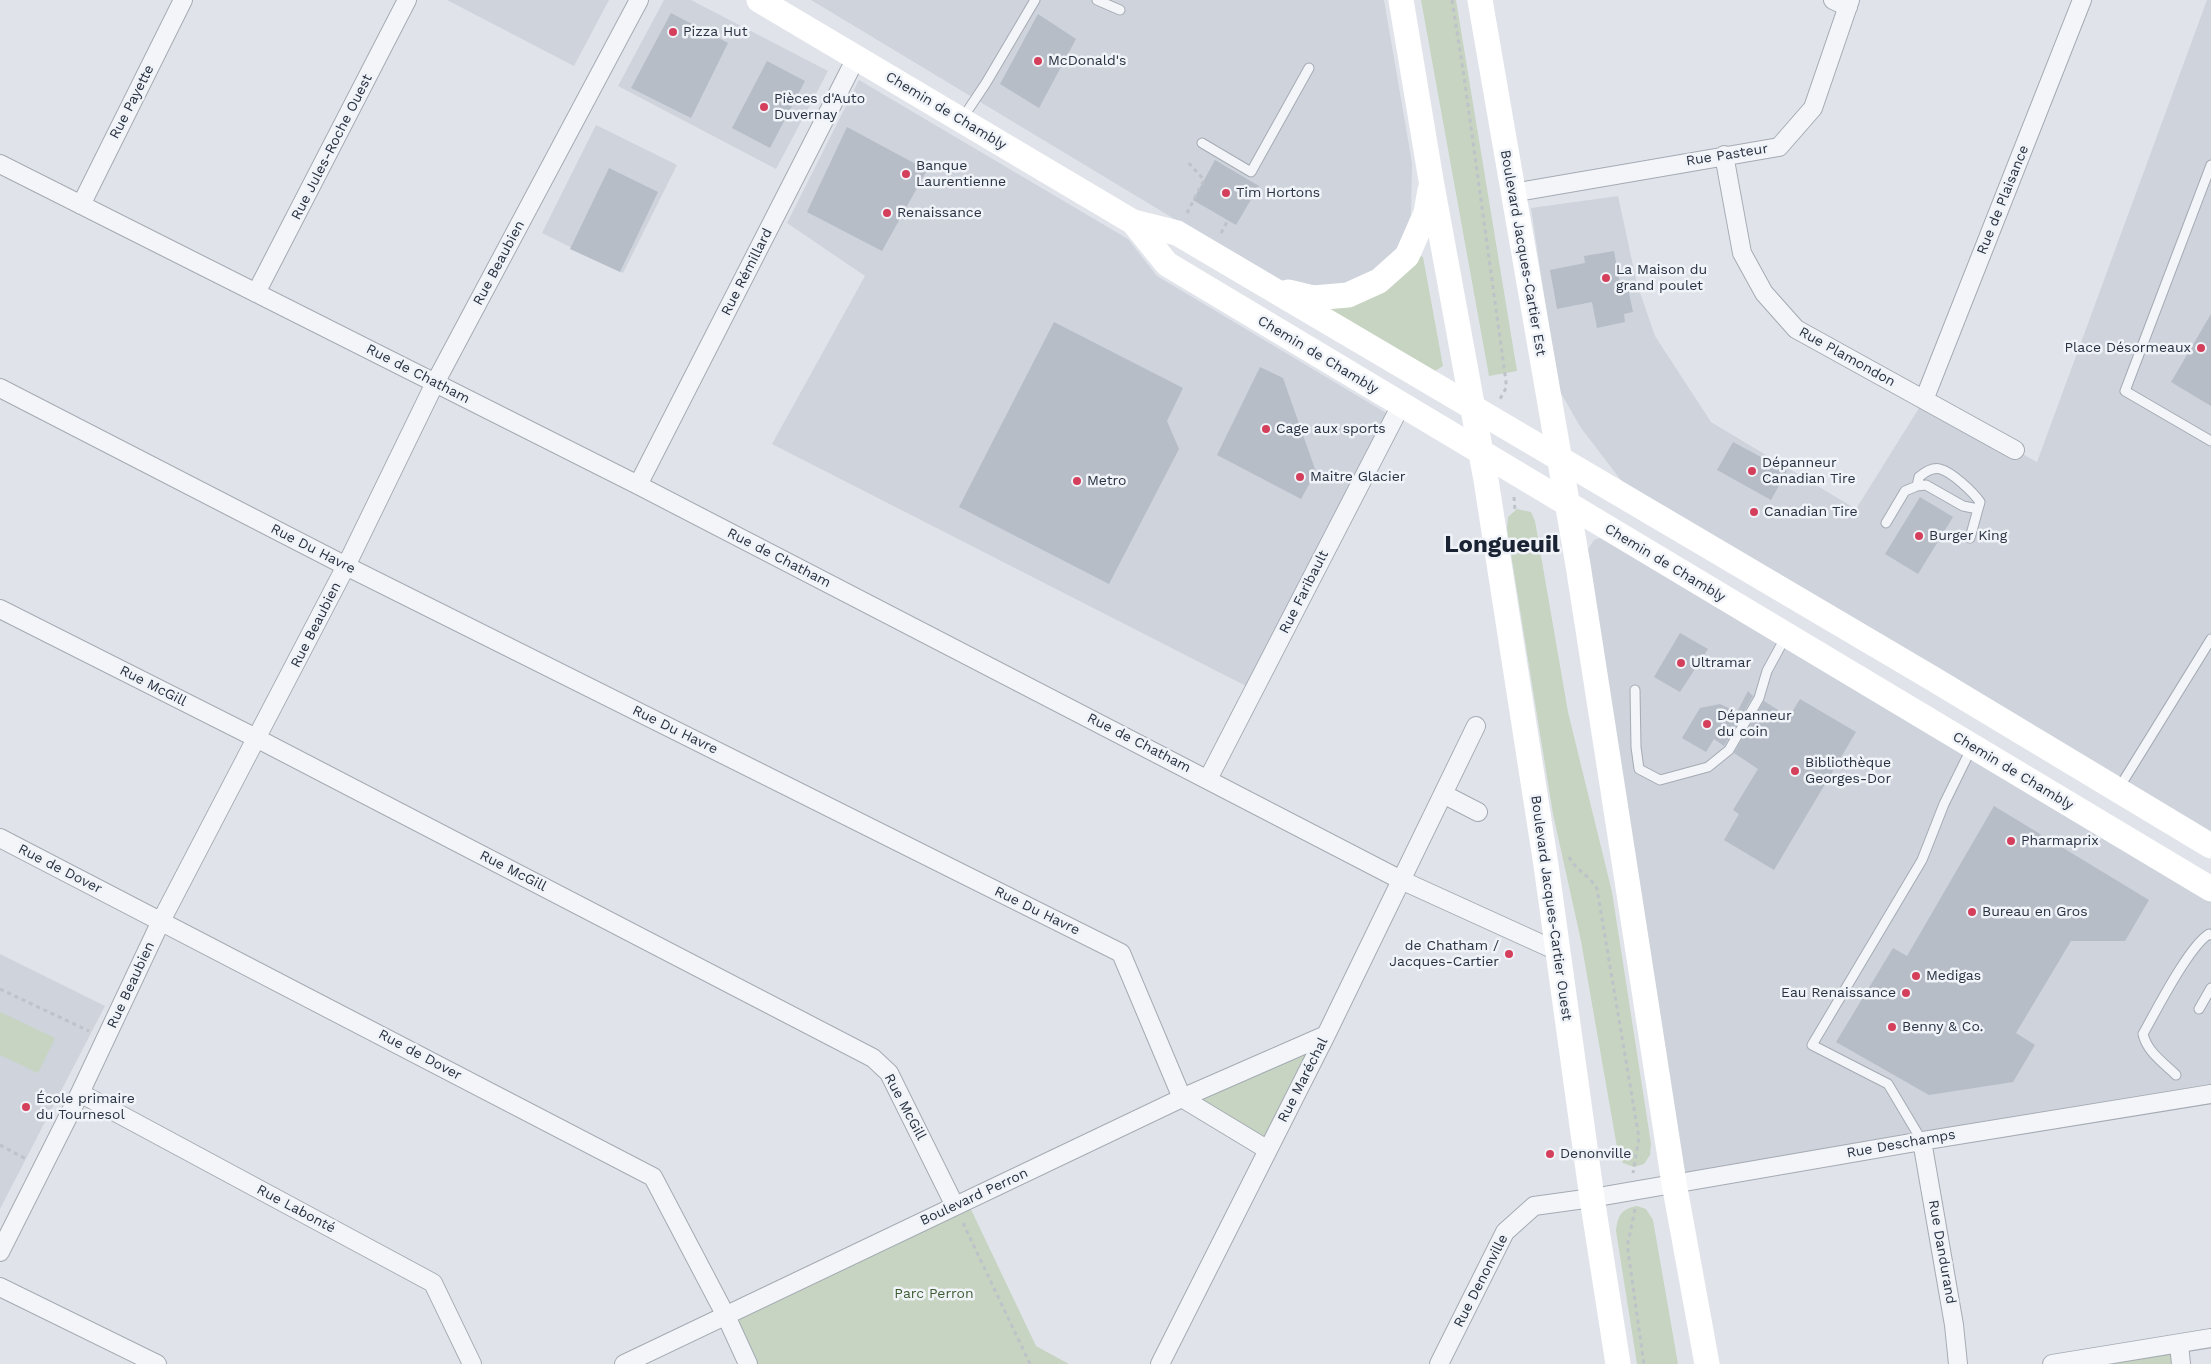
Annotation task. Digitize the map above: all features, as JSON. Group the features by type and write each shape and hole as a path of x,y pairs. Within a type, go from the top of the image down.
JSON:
{"main road":[{"name":"Chemin de Chambly","path":"759,0 1133,222 1177,233 1472,406 1504,427 1561,459 2211,846"},
{"path":"1401,0 1431,180 1481,453"},
{"name":"Boulevard Jacques-Cartier Est","path":"1480,0 1568,505"},
{"path":"1270,288 1316,298 1348,295 1379,281 1406,256 1426,213 1431,180"},
{"name":"Chemin de Chambly","path":"1133,222 1167,264 1401,406 2211,889"},
{"name":"Boulevard Jacques-Cartier Ouest","path":"1481,453 1523,717 1592,1198 1618,1364"},
{"path":"1568,505 1674,1183 1707,1364"},
{"path":"1578,565 1594,540 1614,532"}],"street":[{"name":"Rue Payette","path":"81,205 183,0"},
{"name":"Rue Jules-Roche Ouest","path":"256,293 407,0"},
{"name":"Rue Beaubien","path":"0,1252 80,1094 162,921 346,566 435,383 639,0"},
{"name":"Rue de Plaisance","path":"1924,400 2082,0"},
{"name":"Rue Pasteur","path":"1512,192 1779,147 1814,108 1844,2"},
{"name":"Rue Rémillard","path":"638,485 856,58"},
{"name":"Rue Plamondon","path":"1724,155 1742,253 1764,293 1796,329 2015,450"},
{"name":"Rue de Chatham","path":"0,164 638,485 1401,880 1557,951"},
{"name":"Rue Du Havre","path":"0,388 346,566 1121,953 1182,1098"},
{"name":"Rue Faribault","path":"1208,779 1401,406"},
{"name":"Rue McGill","path":"0,609 258,739 873,1058 889,1073 955,1206"},
{"name":"Rue Maréchal","path":"1160,1364 1326,1034 1476,726"},
{"path":"1444,794 1478,812"},
{"name":"Rue de Dover","path":"0,838 653,1177 726,1316 748,1364"},
{"name":"Boulevard Perron","path":"624,1364 1182,1098 1326,1034"},
{"name":"Rue Labonté","path":"80,1094 432,1283 472,1364"},
{"name":"Rue Deschamps","path":"1592,1198 1922,1141 2211,1094"},
{"path":"1182,1098 1268,1150"},
{"name":"Rue Dandurand","path":"1922,1141 1954,1325 1958,1364"},
{"name":"Rue Denonville","path":"1439,1364 1506,1232 1534,1206 1592,1198"},
{"path":"0,1286 157,1364"},
{"path":"2052,1364 2211,1338"},
{"path":"2179,1344 2181,1364"}],"lane":[{"path":"962,120 1035,0"},
{"path":"1097,0 1120,10"},
{"path":"1202,143 1251,172 1309,68"},
{"path":"2211,165 2125,391 2211,441"},
{"path":"1917,486 1919,477 1928,470 1940,469 1972,490 1980,502 1970,538"},
{"path":"1886,523 1905,491 1917,486 1926,485 1963,506 1978,509"},
{"path":"1635,690 1636,747 1639,769 1660,780 1708,767 1729,750 1759,698 1767,671 1787,635"},
{"path":"2118,791 2211,639"},
{"path":"1922,1141 1888,1084 1812,1045 1922,860 1944,804 1972,746"},
{"path":"2176,1076 2150,1050 2143,1034 2176,976 2196,946 2202,938 2209,934 2211,935"},
{"path":"2199,1009 2211,988"}],"path":[{"path":"1452,0 1506,382"},
{"path":"1177,233 1204,180 1188,162"},
{"path":"1510,471 1515,513"},
{"name":"Boulevard Jacques-Cartier Ouest","path":"1568,850 1570,859 1594,882 1597,889 1638,1138 1633,1169 1636,1207 1628,1243 1644,1364"},
{"path":"0,989 106,1038"},
{"path":"0,1145 42,1168"},
{"path":"955,1206 1030,1364"}],"shaded area":[{"path":"447,0 609,0 574,66"},
{"path":"664,0 691,0 828,71 776,169 618,86"},
{"path":"811,0 1384,0 1412,163 1411,215 1399,246 1377,270 1349,286 1284,285"},
{"path":"2207,0 2211,0 2211,846 1671,525 1620,479 1581,428 1558,388 1531,208 1618,196 1637,284 1655,336 1711,422 1856,509 1924,400 2037,462"},
{"path":"859,80 1128,239 1157,276 1388,414 1246,686 772,444 865,276 787,223"},
{"path":"596,125 677,165 623,273 542,233"},
{"path":"1614,533 2211,889 2211,1094 1674,1183 1578,565 1594,540"},
{"name":"École primaire du Tournesol","path":"0,954 105,1006 0,1209"}],"green space":[{"path":"1421,0 1456,0 1517,371 1489,376"},
{"path":"1417,254 1423,257 1443,366 1435,371 1324,308"},
{"path":"1517,509 1531,512 1535,521 1568,712 1612,892 1651,1144 1650,1155 1644,1164 1634,1167 1623,1163 1618,1153 1581,941 1553,814 1507,529 1508,517"},
{"path":"0,1012 55,1038 38,1073 0,1055"},
{"path":"1326,1035 1268,1150 1182,1098"},
{"name":"Parc Perron","path":"967,1201 1036,1346 1069,1364 748,1364 726,1316"},
{"path":"1637,1206 1646,1209 1653,1220 1678,1364 1637,1364 1616,1231 1621,1214 1627,1209"},
{"path":"2179,1344 2181,1364 2052,1364"}],"building":[{"path":"671,13 728,43 691,118 631,88"},
{"path":"1038,14 1076,39 1039,108 1000,84"},
{"path":"767,61 805,81 770,148 732,128"},
{"path":"847,127 927,170 882,251 807,212"},
{"path":"1215,160 1259,186 1236,225 1193,200"},
{"path":"609,168 658,192 620,272 570,249"},
{"path":"1614,251 1621,289 1628,288 1633,312 1624,314 1625,322 1597,328 1592,302 1557,309 1550,270 1585,263 1584,256"},
{"name":"Place Désormeaux","path":"2211,314 2211,406 2171,382"},
{"path":"1054,322 1183,388 1167,421 1179,449 1109,584 959,507"},
{"path":"1260,367 1283,378 1316,472 1301,499 1217,455"},
{"name":"Dépanneur Canadian Tire","path":"1733,442 1787,471 1771,500 1717,470"},
{"name":"Burger King","path":"1920,497 1953,517 1918,574 1885,554"},
{"name":"Ultramar","path":"1680,633 1708,649 1680,692 1654,677"},
{"name":"Dépanneur du coin","path":"1748,691 1753,696 1724,746 1714,739 1706,752 1682,738 1700,708 1720,704 1737,712"},
{"name":"Bibliothèque Georges-Dor","path":"1800,699 1856,732 1774,870 1724,840 1739,814 1733,810 1758,769 1734,753 1764,701 1789,717"},
{"path":"1994,806 2149,900 2125,941 2071,941 2016,1033 2035,1045 2013,1082 1929,1095 1836,1042 1893,948 1907,956"}],"place":[{"name":"Pizza Hut","path":"673,32"},
{"name":"McDonald's","path":"1038,61"},
{"name":"Pièces d'Auto Duvernay","path":"764,107"},
{"name":"Banque Laurentienne","path":"906,174"},
{"name":"Tim Hortons","path":"1226,193"},
{"name":"Renaissance","path":"887,213"},
{"name":"La Maison du grand poulet","path":"1606,278"},
{"name":"Place Désormeaux","path":"2201,348"},
{"name":"Cage aux sports","path":"1266,429"},
{"name":"Dépanneur Canadian Tire","path":"1752,471"},
{"name":"Maitre Glacier","path":"1300,477"},
{"name":"Metro","path":"1077,481"},
{"name":"Canadian Tire","path":"1754,512"},
{"name":"Burger King","path":"1919,536"},
{"name":"Ultramar","path":"1681,663"},
{"name":"Dépanneur du coin","path":"1707,724"},
{"name":"Bibliothèque Georges-Dor","path":"1795,771"},
{"name":"Pharmaprix","path":"2011,841"},
{"name":"Bureau en Gros","path":"1972,912"},
{"name":"de Chatham / Jacques-Cartier","path":"1509,954"},
{"name":"Medigas","path":"1916,976"},
{"name":"Eau Renaissance","path":"1906,993"},
{"name":"Benny & Co.","path":"1892,1027"},
{"name":"École primaire du Tournesol","path":"26,1107"},
{"name":"Denonville","path":"1550,1154"}],"district":[{"name":"Longueuil","path":"1502,545"}]}
